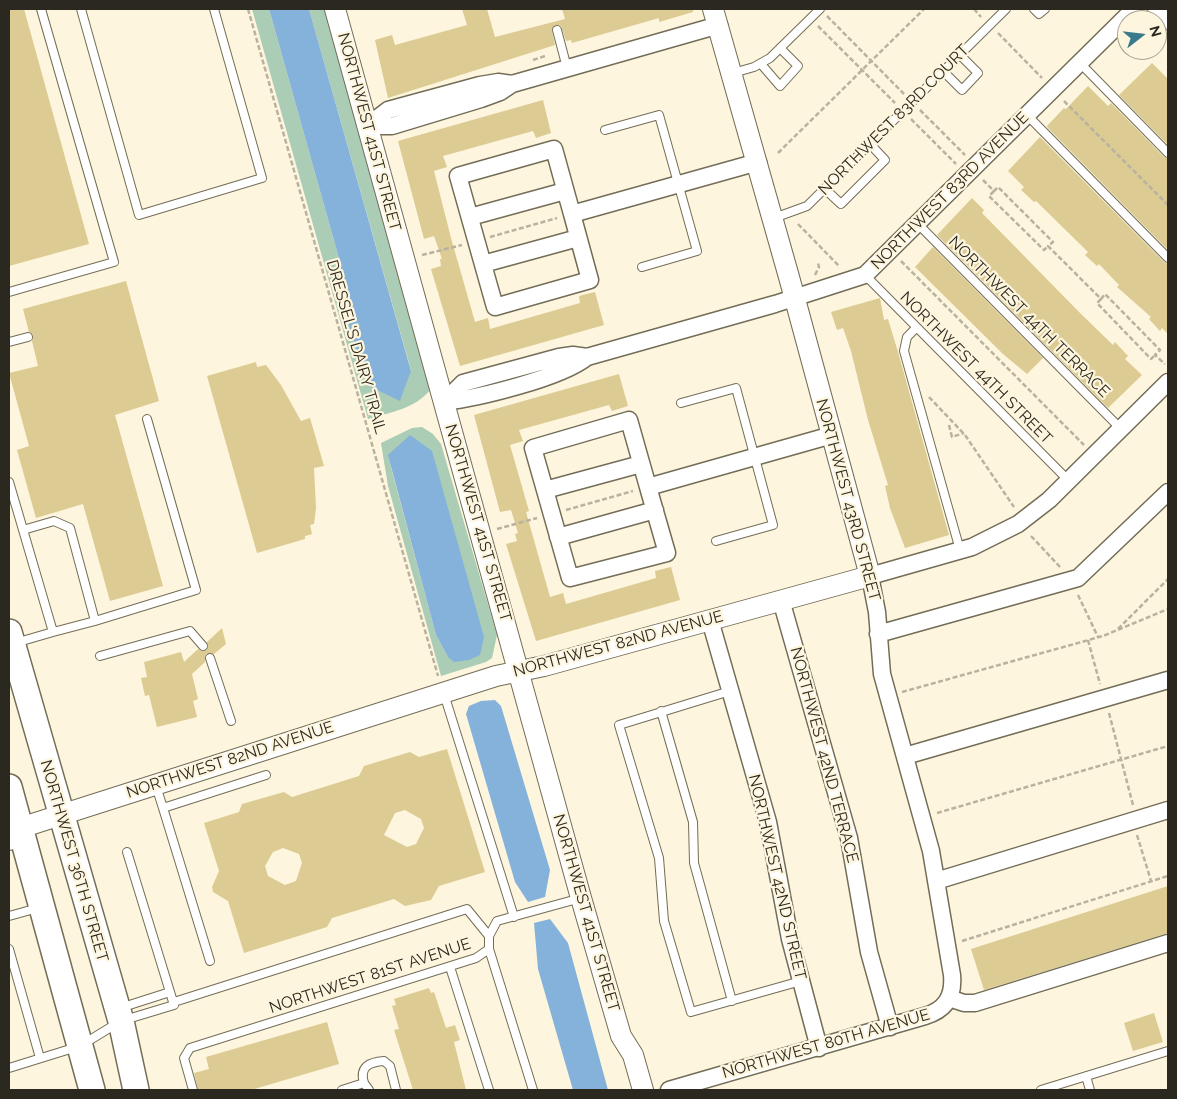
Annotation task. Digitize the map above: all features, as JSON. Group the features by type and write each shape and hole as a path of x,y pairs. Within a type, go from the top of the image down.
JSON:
{"main road":[{"name":"NORTHWEST 36TH STREET","path":"10,638 119,1015 136,1090"},
{"path":"9,787 12,831 42,907 92,1090"}],"street":[{"name":"NORTHWEST 41ST STREET","path":"335,9 580,898 621,1036 633,1056 643,1090"},
{"name":"NORTHWEST 83RD AVENUE","path":"444,402 463,383 559,357 574,355 587,357 794,298 865,275 1134,9"},
{"path":"1156,9 1168,22"},
{"path":"367,126 388,110 480,85 498,82 512,84 567,68 716,17"},
{"name":"NORTHWEST 43RD STREET","path":"716,17 758,162 870,576 876,605 882,674 928,838 952,975 952,988 949,998"},
{"path":"554,149 565,191 566,216 578,238 590,280 495,307 458,176 554,149"},
{"path":"566,216 758,162"},
{"path":"470,217 565,191"},
{"path":"483,264 578,238"},
{"name":"NORTHWEST 82ND AVENUE","path":"12,831 60,814 496,676 519,672 710,620 984,542 1018,524 1040,508 1168,384"},
{"path":"629,420 641,464 642,489 655,510 667,552 570,578 533,448 629,420"},
{"path":"642,489 832,435"},
{"path":"545,490 641,464"},
{"path":"878,634 1078,578 1168,492"},
{"path":"558,538 655,510"},
{"name":"NORTHWEST 42ND TERRACE","path":"781,600 849,838 869,952 890,1027"},
{"name":"NORTHWEST 42ND STREET","path":"710,620 772,838 790,939 819,1048"},
{"path":"905,756 1168,680"},
{"path":"936,881 1168,810"},
{"path":"949,998 964,1004 975,1002 1168,943"},
{"name":"NORTHWEST 80TH AVENUE","path":"669,1090 819,1048 937,1012 949,998"},
{"name":"NORTHWEST 41ST STREET","path":"621,1036 621,1060 630,1090"}],"lane":[{"path":"9,292 114,262 41,9"},
{"path":"81,9 139,215 262,178 214,9"},
{"name":"NORTHWEST 83RD COURT","path":"773,218 804,208 1006,9"},
{"path":"1034,9 1039,14 1045,9"},
{"path":"733,73 761,64 822,11"},
{"path":"557,30 567,68"},
{"path":"761,64 780,86 798,66 780,48"},
{"path":"944,71 962,90 978,73 960,55"},
{"path":"1080,63 1168,153"},
{"path":"605,130 659,116 697,251 642,267"},
{"path":"1027,116 1168,258"},
{"path":"825,188 841,204 885,160 870,144"},
{"name":"NORTHWEST 44TH TERRACE","path":"918,224 1122,430"},
{"name":"NORTHWEST 44TH STREET","path":"865,275 1068,480"},
{"path":"916,328 905,340 904,351 960,550"},
{"path":"9,342 28,337"},
{"path":"681,403 736,388 773,525 716,541"},
{"path":"10,638 53,632 196,590 146,419"},
{"path":"9,482 53,632"},
{"path":"23,530 54,521 70,528 94,620"},
{"path":"100,656 190,630 202,646"},
{"path":"210,658 231,721"},
{"path":"730,691 619,725 658,858 664,921 692,1012 801,982"},
{"path":"443,692 514,917"},
{"path":"661,712 694,822 694,863 732,1001"},
{"path":"163,808 266,775"},
{"path":"155,784 210,961"},
{"path":"127,852 174,1003"},
{"name":"NORTHWEST 81ST AVENUE","path":"194,1090 184,1058 190,1048 476,958 490,950 490,936 497,921 580,898"},
{"path":"9,916 42,907"},
{"path":"119,1015 174,1003 467,909 490,936"},
{"path":"9,949 40,1058"},
{"path":"490,950 533,1090"},
{"path":"450,967 489,1090"},
{"path":"9,1068 80,1046 119,1015 170,992"},
{"path":"1041,1090 1168,1051"},
{"path":"342,1090 366,1087 362,1075 363,1069 368,1063 384,1061 390,1066 396,1090"},
{"path":"1086,1076 1090,1090"}],"path":[{"name":"DRESSEL'S DAIRY TRAIL","path":"248,9 443,692"},
{"path":"778,153 924,9"},
{"path":"974,9 985,20"},
{"path":"822,11 908,97"},
{"path":"815,22 898,106"},
{"path":"995,30 1042,78"},
{"path":"533,60 547,56"},
{"path":"1064,101 1168,205"},
{"path":"917,108 965,155"},
{"path":"908,116 956,164"},
{"path":"983,180 994,191"},
{"path":"998,187 1053,242 1044,250 990,196 994,191 998,187"},
{"path":"484,238 566,216"},
{"path":"798,224 840,267"},
{"path":"418,256 467,244"},
{"path":"1048,246 1101,299"},
{"path":"901,261 1084,445"},
{"path":"814,276 818,270 818,263"},
{"path":"1105,294 1160,350 1151,358 1096,303 1101,299 1105,294"},
{"path":"1155,354 1165,364"},
{"path":"928,396 964,433 1015,508"},
{"path":"949,425 952,437 964,433"},
{"path":"560,512 642,489"},
{"path":"494,530 543,516"},
{"path":"1031,536 1065,572"},
{"path":"1118,630 1168,579"},
{"path":"1074,586 1098,637"},
{"path":"902,692 1098,637 1168,609"},
{"path":"1088,640 1100,684"},
{"path":"1107,707 1135,809 1133,810"},
{"path":"937,814 1168,746"},
{"path":"1136,828 1151,881"},
{"path":"962,942 1168,876"}],"green space":[{"path":"252,9 269,9 340,262 339,290 400,400 411,370 309,9 330,9 431,389 418,401 402,409 368,419"},
{"path":"422,427 433,434 441,444 497,635 492,658 486,662 441,676 388,486 381,443 412,428","holes":["388,456 448,657 436,635"]}],"water":[{"path":"269,9 309,9 411,371 400,401 367,385 339,290 340,262"},
{"path":"410,435 432,451 484,637 480,655 469,660 454,662 448,657 436,635 388,455"},
{"path":"495,700 501,706 550,870 545,897 528,902 515,882 466,714 469,706 481,701"},
{"path":"550,919 568,943 608,1090 573,1090 538,969 534,923"}],"building":[{"path":"9,9 24,9 89,244 9,266"},
{"path":"462,9 487,9 495,37 565,19 562,9 693,9 693,12 659,22 659,18 572,43 571,40 566,41 561,26 555,25 552,31 555,45 388,98 375,40 392,35 395,45 467,25"},
{"path":"1152,63 1168,79 1168,145 1119,95"},
{"path":"1088,86 1108,106 1111,103 1164,157 1168,158 1168,250 1047,126"},
{"path":"543,100 551,133 536,138 533,131 443,156 447,167 434,171 451,238 475,322 488,318 490,329 580,303 579,296 595,292 604,325 460,366 431,269 441,266 440,259 442,259 434,236 424,239 398,141"},
{"path":"1040,137 1168,264 1168,334 1162,328 1160,331 1149,319 1151,317 1117,287 1119,285 1099,264 1097,266 1085,255 1088,252 1036,201 1034,202 1021,190 1024,187 1008,171"},
{"path":"972,198 984,210 982,213 1080,313 1113,345 1115,342 1128,356 1125,359 1142,375 1108,408 937,235"},
{"path":"933,247 1043,358 1027,374 1003,354 915,267"},
{"path":"126,281 159,401 115,415 163,586 110,601 83,504 36,518 17,450 29,446 9,373 38,366 32,341 33,335 29,332 23,309"},
{"path":"880,298 884,320 888,319 898,352 949,535 905,548 890,508 885,486 888,485 868,420 851,351 843,328 837,330 831,312"},
{"path":"256,362 257,367 266,365 281,385 301,421 310,418 324,466 314,468 316,508 314,524 310,525 312,534 305,536 305,539 257,553 207,376"},
{"path":"619,374 628,406 612,411 609,405 519,430 523,441 510,445 529,511 526,512 550,597 563,593 566,604 656,578 655,571 671,567 680,600 536,641 506,544 517,541 515,534 518,533 511,510 500,512 474,415"},
{"path":"222,628 226,644 214,654 206,654 205,662 192,674 198,699 193,701 197,717 157,727 149,695 145,696 141,678 147,677 144,662 181,652 184,662 198,649 202,651 207,650 207,642"},
{"path":"447,749 485,872 439,886 431,900 405,906 394,899 332,918 327,927 244,953 228,901 213,892 212,887 219,871 204,823 239,812 242,804 284,792 292,797 359,776 364,766 410,752 419,757","holes":["405,810 421,819 424,828 416,844 407,847 384,835 395,813","283,848 299,854 302,863 296,881 285,885 268,876 265,866 273,852"]},
{"path":"1168,886 1168,933 984,990 971,949"},
{"path":"429,988 431,993 434,992 446,1028 455,1025 460,1040 454,1042 466,1090 413,1090 394,1030 399,1029 392,1006 396,1005 394,999"},
{"path":"1154,1013 1163,1042 1133,1051 1124,1023"},
{"path":"327,1022 339,1064 251,1090 198,1090 194,1073 209,1069 206,1057"}]}
